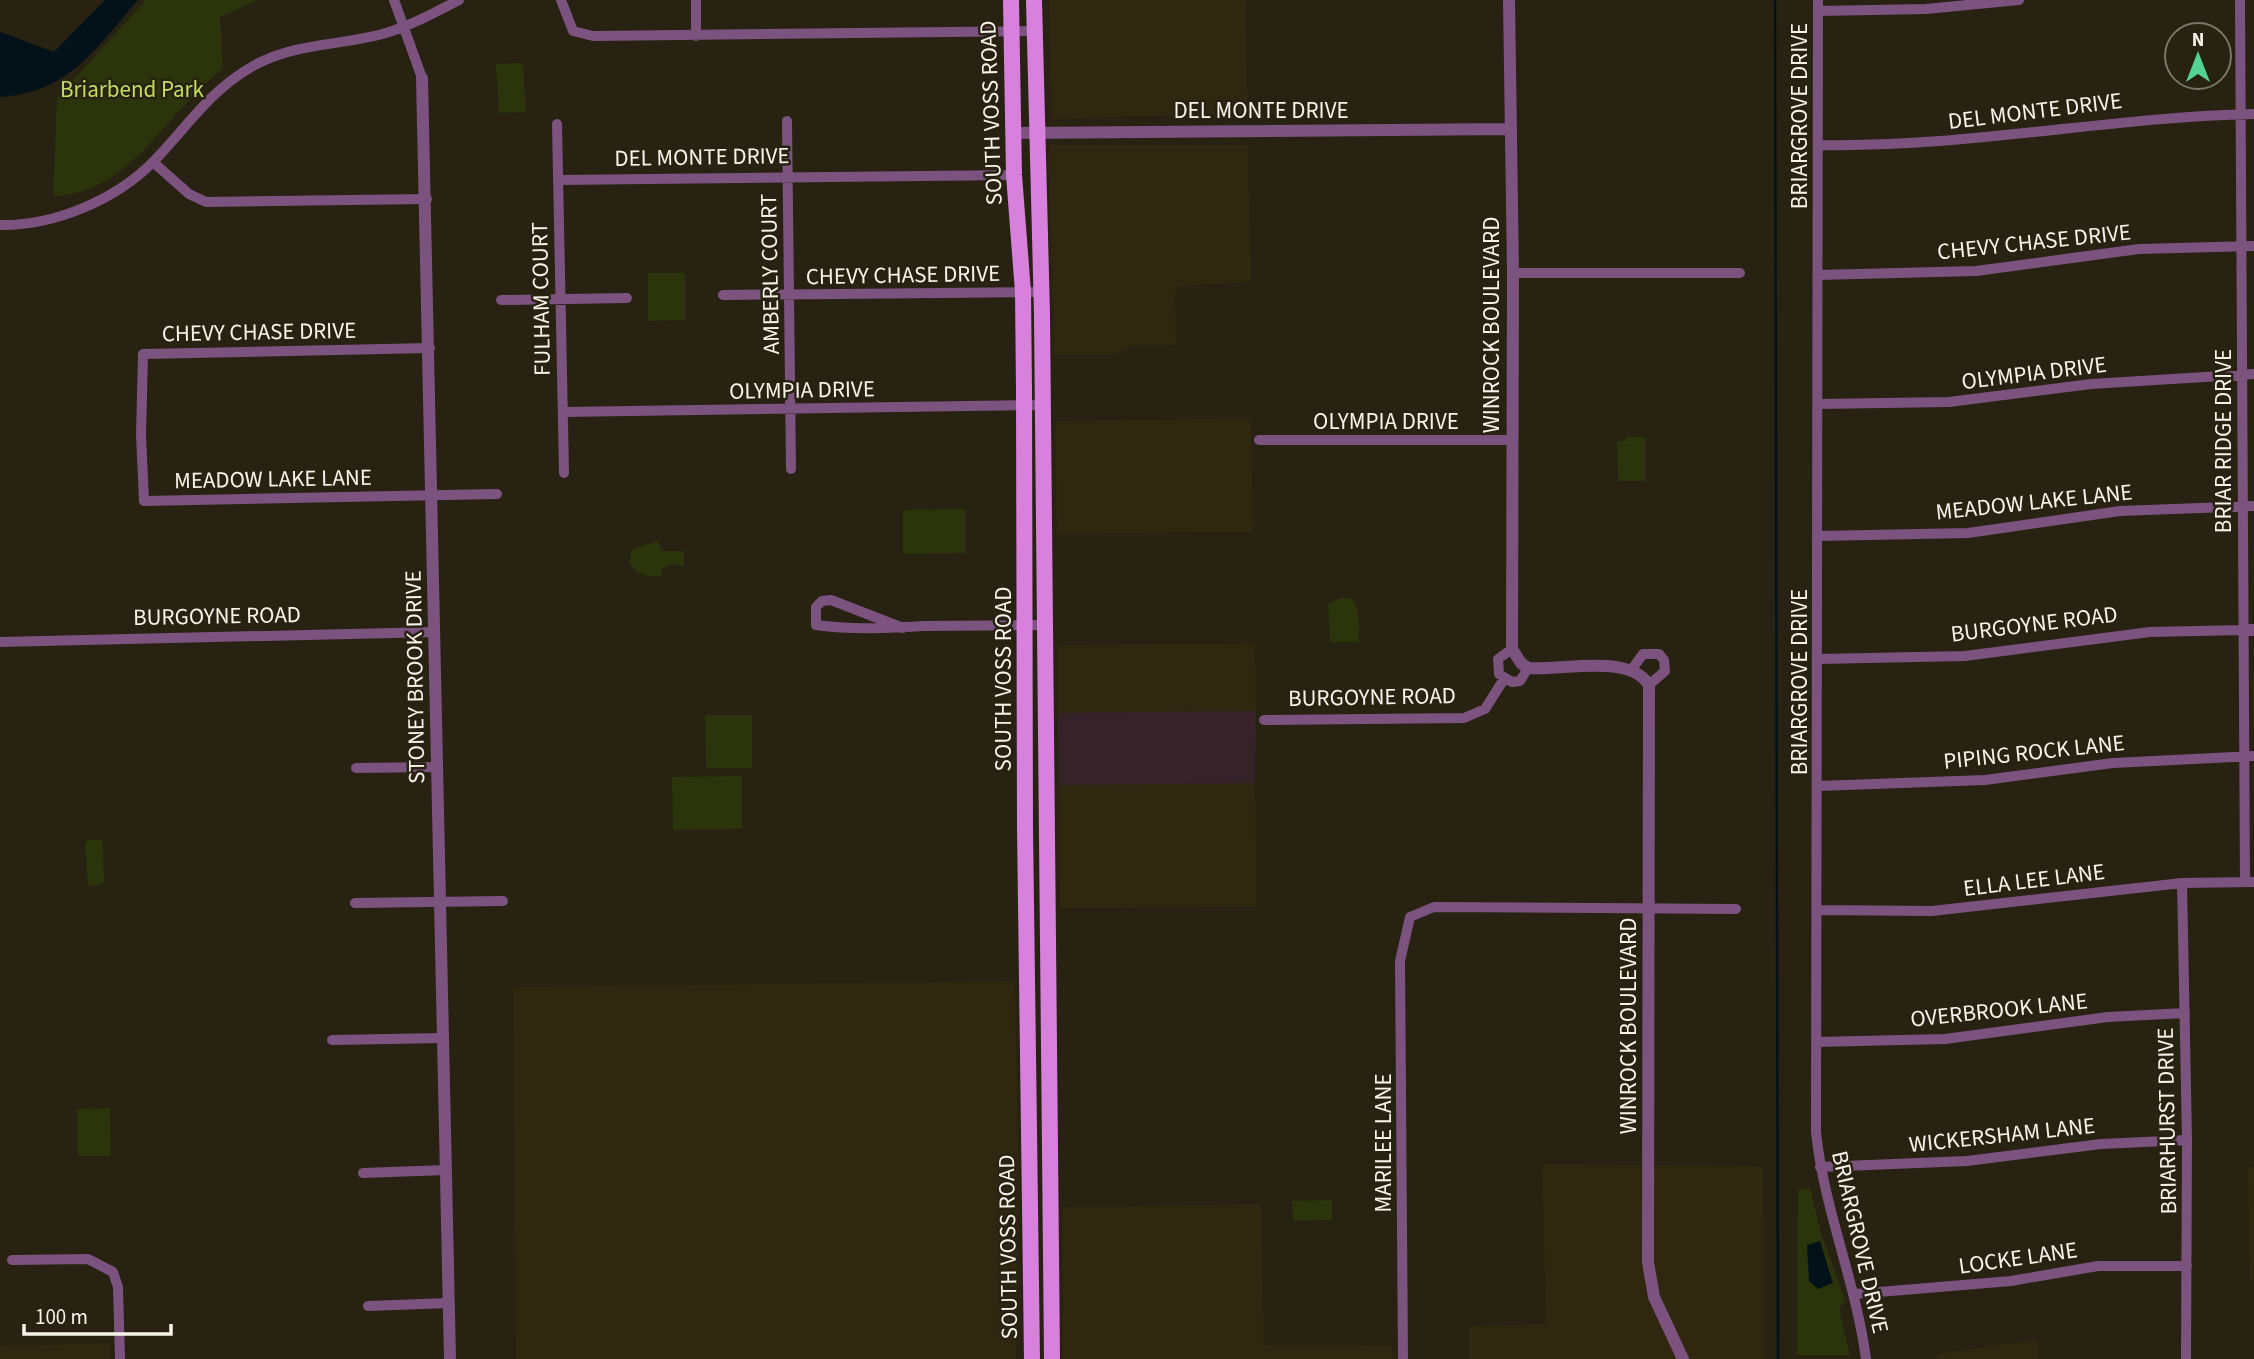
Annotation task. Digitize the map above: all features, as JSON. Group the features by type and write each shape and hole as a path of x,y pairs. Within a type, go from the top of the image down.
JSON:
{"main road":[{"name":"SOUTH VOSS ROAD","path":"1011,0 1014,175 1023,292 1032,1359"},
{"name":"SOUTH VOSS ROAD","path":"1034,0 1041,292 1052,1359"},
{"path":"1026,756 1046,756"},
{"path":"1026,878 1048,877"},
{"path":"1027,1005 1049,1005"},
{"path":"1029,1140 1051,1139"},
{"path":"1032,1274 1052,1275"}],"street":[{"name":"STONEY BROOK DRIVE","path":"394,0 422,78 427,199 450,1359"},
{"path":"0,225 38,221 94,202 153,162 200,106 254,66 295,48 385,33 459,0"},
{"path":"561,0 572,31 593,36 1035,31"},
{"path":"696,0 696,36"},
{"name":"WINROCK BOULEVARD","path":"1509,0 1513,273 1512,649 1498,659 1497,668 1504,679 1520,681 1528,668 1632,668 1643,654 1659,654 1664,660 1665,671 1650,685 1648,1262 1654,1297 1683,1359"},
{"path":"1818,5 1926,9 2019,0"},
{"name":"BRIAR RIDGE DRIVE","path":"2240,0 2242,374 2248,506 2250,882"},
{"name":"BRIARGROVE DRIVE","path":"1818,5 1819,910 1816,1132 1820,1167 1855,1294 1867,1359"},
{"name":"DEL MONTE DRIVE","path":"1820,145 1945,142 2145,119 2254,114"},
{"name":"AMBERLY COURT","path":"787,121 791,468"},
{"name":"FULHAM COURT","path":"557,124 564,473"},
{"name":"DEL MONTE DRIVE","path":"1013,133 1510,129"},
{"path":"153,162 189,194 206,202 427,199"},
{"name":"DEL MONTE DRIVE","path":"558,180 1014,175"},
{"name":"CHEVY CHASE DRIVE","path":"1818,275 1976,271 2139,250 2254,246"},
{"path":"1513,273 1740,274"},
{"name":"CHEVY CHASE DRIVE","path":"723,295 1041,292"},
{"path":"501,300 627,298"},
{"name":"CHEVY CHASE DRIVE","path":"142,407 143,354 430,348"},
{"name":"OLYMPIA DRIVE","path":"1818,404 1949,402 2020,396 2091,384 2254,374"},
{"name":"OLYMPIA DRIVE","path":"563,412 1042,405"},
{"name":"MEADOW LAKE LANE","path":"142,407 144,501 497,494"},
{"name":"OLYMPIA DRIVE","path":"1259,440 1513,440"},
{"name":"MEADOW LAKE LANE","path":"1819,536 1968,533 2120,512 2248,506"},
{"path":"903,628 826,599 816,607 816,625 855,631 1045,625"},
{"name":"BURGOYNE ROAD","path":"1819,659 1965,656 2150,632 2249,630"},
{"name":"BURGOYNE ROAD","path":"0,642 435,632"},
{"path":"1512,649 1521,663 1528,668"},
{"path":"1632,668 1650,685"},
{"name":"BURGOYNE ROAD","path":"1264,720 1464,718 1485,709 1504,679"},
{"name":"PIPING ROCK LANE","path":"1818,786 1985,780 2113,763 2249,756"},
{"path":"356,768 438,767"},
{"name":"ELLA LEE LANE","path":"1819,910 1932,911 2182,883 2250,882"},
{"name":"BRIARHURST DRIVE","path":"2182,883 2187,1140 2186,1359"},
{"path":"355,903 503,901"},
{"name":"MARILEE LANE","path":"1403,1359 1400,961 1410,917 1434,907 1648,910"},
{"path":"1648,910 1736,909"},
{"name":"OVERBROOK LANE","path":"1816,1042 1945,1039 2108,1017 2185,1013"},
{"path":"332,1040 444,1038"},
{"name":"WICKERSHAM LANE","path":"1820,1167 1967,1161 2101,1144 2187,1140"},
{"path":"363,1172 446,1170"},
{"path":"12,1260 88,1259 113,1272 118,1287 120,1359"},
{"name":"LOCKE LANE","path":"1855,1294 2011,1282 2098,1266 2187,1266"},
{"path":"368,1306 449,1303"}],"shaded area":[{"path":"105,0 138,0 95,50 63,77 24,94 0,97 0,32 54,52"},
{"path":"1049,0 1245,0 1248,113 1052,119"},
{"path":"1051,145 1248,145 1251,282 1181,286 1175,294 1176,345 1131,346 1113,355 1054,355 1048,155"},
{"path":"1251,418 1253,532 1057,534 1055,421"},
{"path":"1255,643 1256,711 1058,713 1058,645"},
{"path":"1256,711 1255,783 1059,785 1058,713"},
{"path":"1255,783 1257,907 1060,908 1059,785"},
{"path":"1015,981 1019,1198 1016,1359 516,1359 513,987"},
{"path":"1542,1164 1763,1166 1764,1359 1469,1359 1469,1326 1546,1324"},
{"path":"2248,1167 2254,1167 2254,1280 2249,1280"},
{"path":"1261,1204 1264,1345 1392,1346 1393,1359 1063,1359 1062,1207"},
{"path":"1820,1241 1833,1283 1818,1289 1809,1281 1807,1245"},
{"path":"2038,1339 2038,1359 1937,1359 1937,1354"},
{"path":"111,1343 111,1359 0,1359 0,1346"}],"green space":[{"name":"Briarbend Park","path":"146,0 258,0 220,17 223,69 203,86 146,148 105,182 80,192 53,196 57,98"},
{"path":"523,63 526,112 499,113 496,64"},
{"path":"648,273 685,273 685,320 648,321"},
{"path":"1626,437 1645,437 1645,481 1618,481 1617,441 1626,441"},
{"path":"965,509 965,553 903,554 903,510"},
{"path":"658,541 662,551 684,551 684,566 671,564 663,568 661,576 639,573 629,562 632,549"},
{"path":"1340,598 1351,598 1354,604 1359,619 1359,642 1330,642 1328,604"},
{"path":"705,715 752,715 752,768 706,768"},
{"path":"742,776 742,829 673,830 672,777"},
{"path":"100,839 103,843 104,882 101,885 88,886 85,844 88,840"},
{"path":"110,1108 111,1156 78,1156 77,1109"},
{"path":"1810,1188 1821,1233 1845,1300 1839,1309 1850,1355 1797,1355 1798,1190"},
{"path":"1332,1200 1332,1220 1293,1221 1292,1201"}],"waterway":[{"path":"1775,0 1778,1359"}]}
